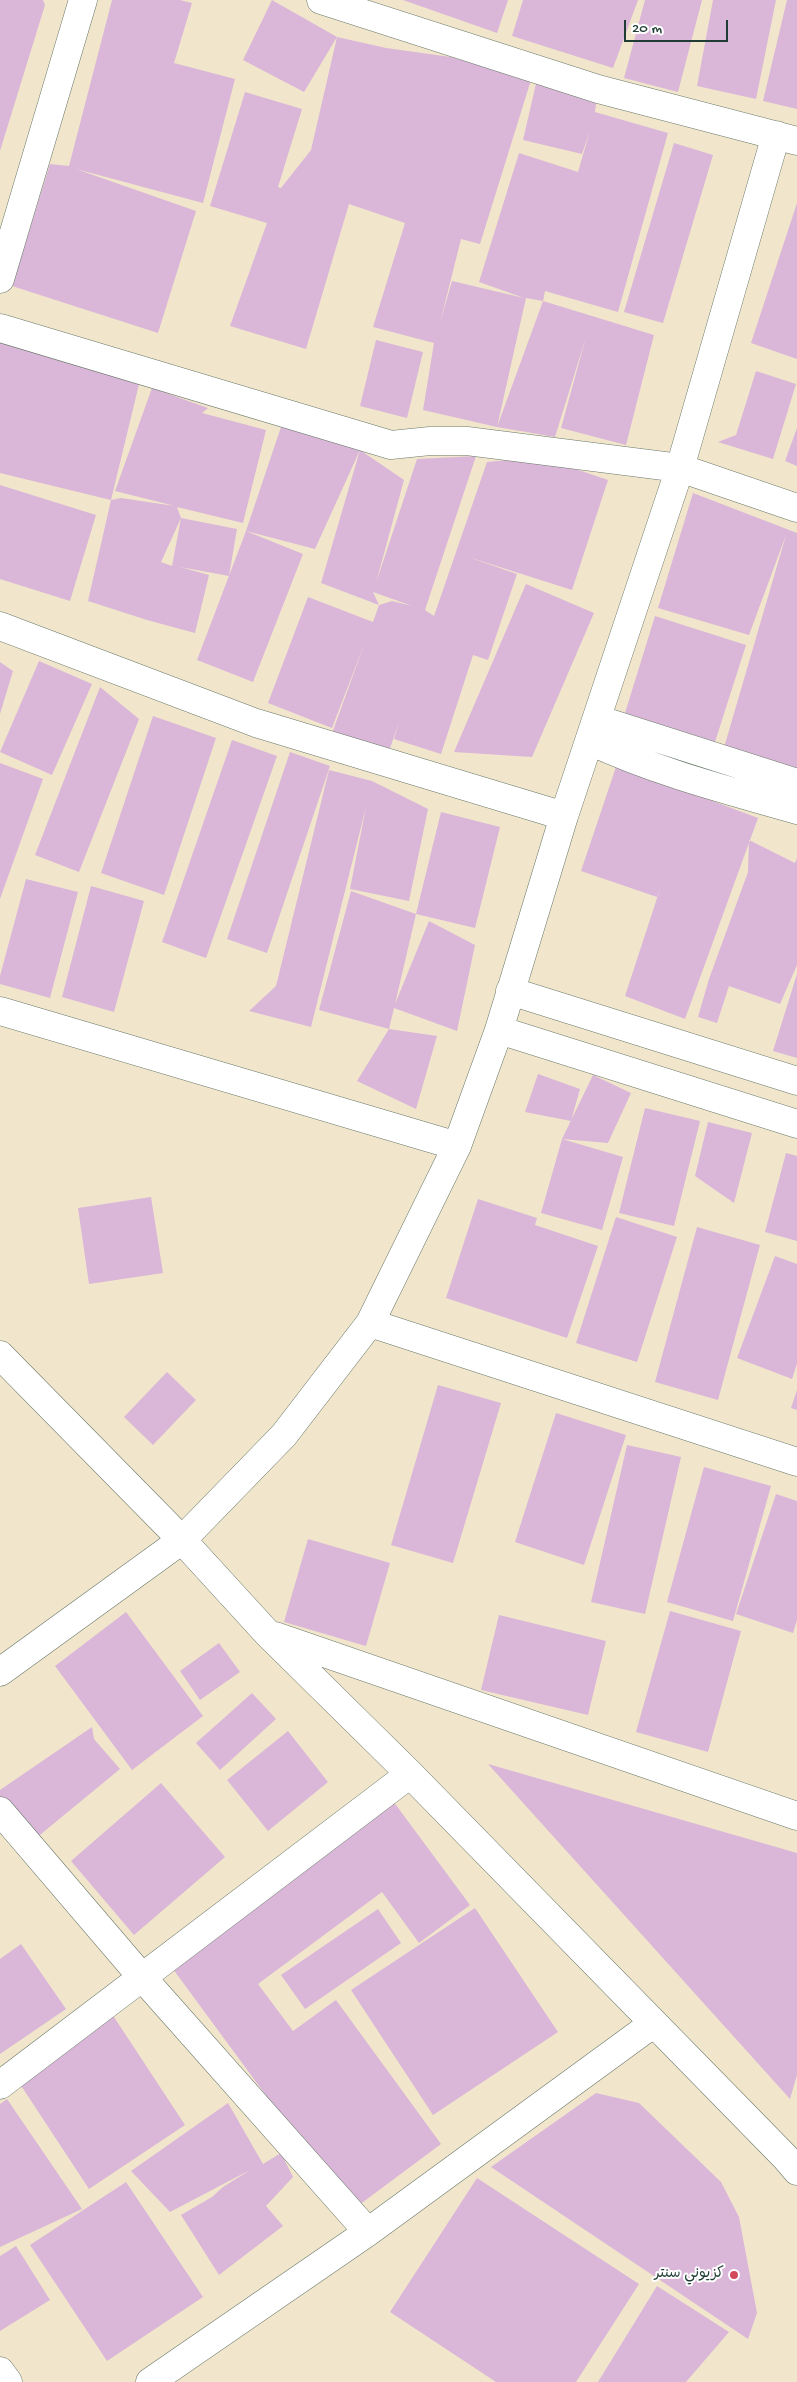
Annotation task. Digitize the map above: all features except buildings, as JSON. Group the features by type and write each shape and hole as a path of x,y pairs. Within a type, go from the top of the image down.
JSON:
{"street":[{"path":"0,279 83,0"},
{"path":"0,1672 182,1540 284,1436 370,1322 457,1146 499,1030 564,816 680,468 786,138 598,89 321,0"},
{"path":"0,328 391,444 466,441 680,468 797,508"},
{"path":"0,626 256,723 564,816"},
{"path":"593,730 797,783"},
{"path":"593,730 620,755 696,782 797,810"},
{"path":"510,991 797,1081"},
{"path":"0,1011 457,1146"},
{"path":"499,1030 797,1124"},
{"path":"370,1322 797,1462"},
{"path":"0,1355 182,1540 268,1634 410,1774 785,2156 797,2172"},
{"path":"268,1634 797,1816"},
{"path":"0,2086 141,1976 410,1774"},
{"path":"0,1811 141,1976 368,2232"},
{"path":"150,2382 368,2232 654,2023"},
{"path":"0,2371 8,2382"}],"place":[{"name":"كزيوني سنتر","path":"734,2275"}]}
